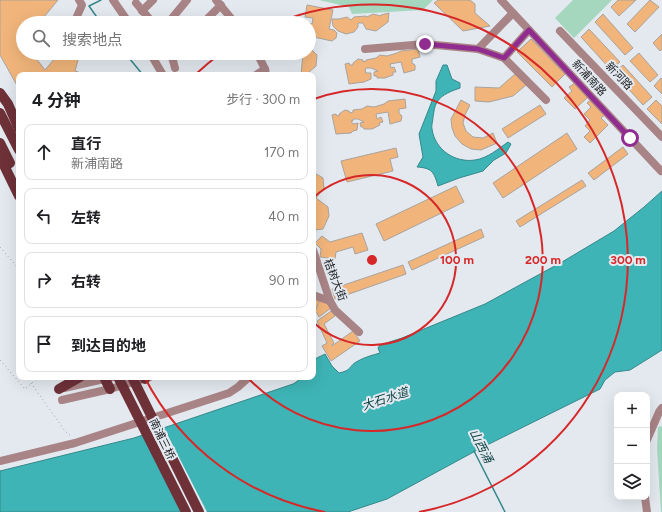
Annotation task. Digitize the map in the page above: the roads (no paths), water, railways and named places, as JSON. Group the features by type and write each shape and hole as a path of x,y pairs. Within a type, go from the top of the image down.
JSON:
{"main road":[{"path":"0,92 8,104 16,122"},
{"path":"0,113 16,144"},
{"path":"0,143 16,175"},
{"path":"0,157 16,190"},
{"path":"59,389 75,380"},
{"path":"108,380 110,389"},
{"name":"南浦三桥","path":"120,380 186,512"},
{"name":"南浦三桥","path":"133,380 199,512"}],"street":[{"path":"77,16 82,5 79,0"},
{"path":"113,0 124,16"},
{"path":"142,12 153,0"},
{"path":"174,16 187,0"},
{"name":"新浦南路","path":"501,0 662,171"},
{"path":"136,3 146,16"},
{"path":"209,16 219,3 229,16"},
{"path":"478,49 513,13"},
{"path":"504,58 529,30"},
{"name":"新河路","path":"560,31 662,137"},
{"path":"365,49 425,44 478,49 504,58 546,100"},
{"path":"154,60 161,72"},
{"path":"173,60 175,68"},
{"path":"260,60 266,72"},
{"name":"桔树大街","path":"316,259 330,300 335,310 358,332"},
{"path":"316,296 330,300"},
{"path":"59,389 98,380"},
{"path":"62,400 110,389 140,380"},
{"path":"0,461 81,440 229,393 246,380"},
{"path":"650,434 661,411"},
{"path":"645,500 647,512"}],"water":[{"path":"443,65 447,65 452,79 460,83 460,88 447,93 442,97 437,102 435,108 432,128 437,143 442,149 453,157 475,160 489,155 508,142 511,144 506,153 494,160 483,171 438,186 432,172 426,168 417,167 423,157 419,134 436,91 436,81"},
{"name":"大石水道","path":"662,191 662,350 630,370 615,372 605,380 600,389 481,448 387,499 348,512 0,512 0,471 134,438 293,384 298,380 316,380 316,358 325,354 332,366 339,373 346,371 355,363 369,356 380,353 378,348 380,345 402,338 485,304 562,262 614,231"}],"waterway":[{"path":"96,16 89,6 101,0"},
{"path":"131,60 141,72"},
{"name":"山西涌","path":"474,451 505,512"}]}
